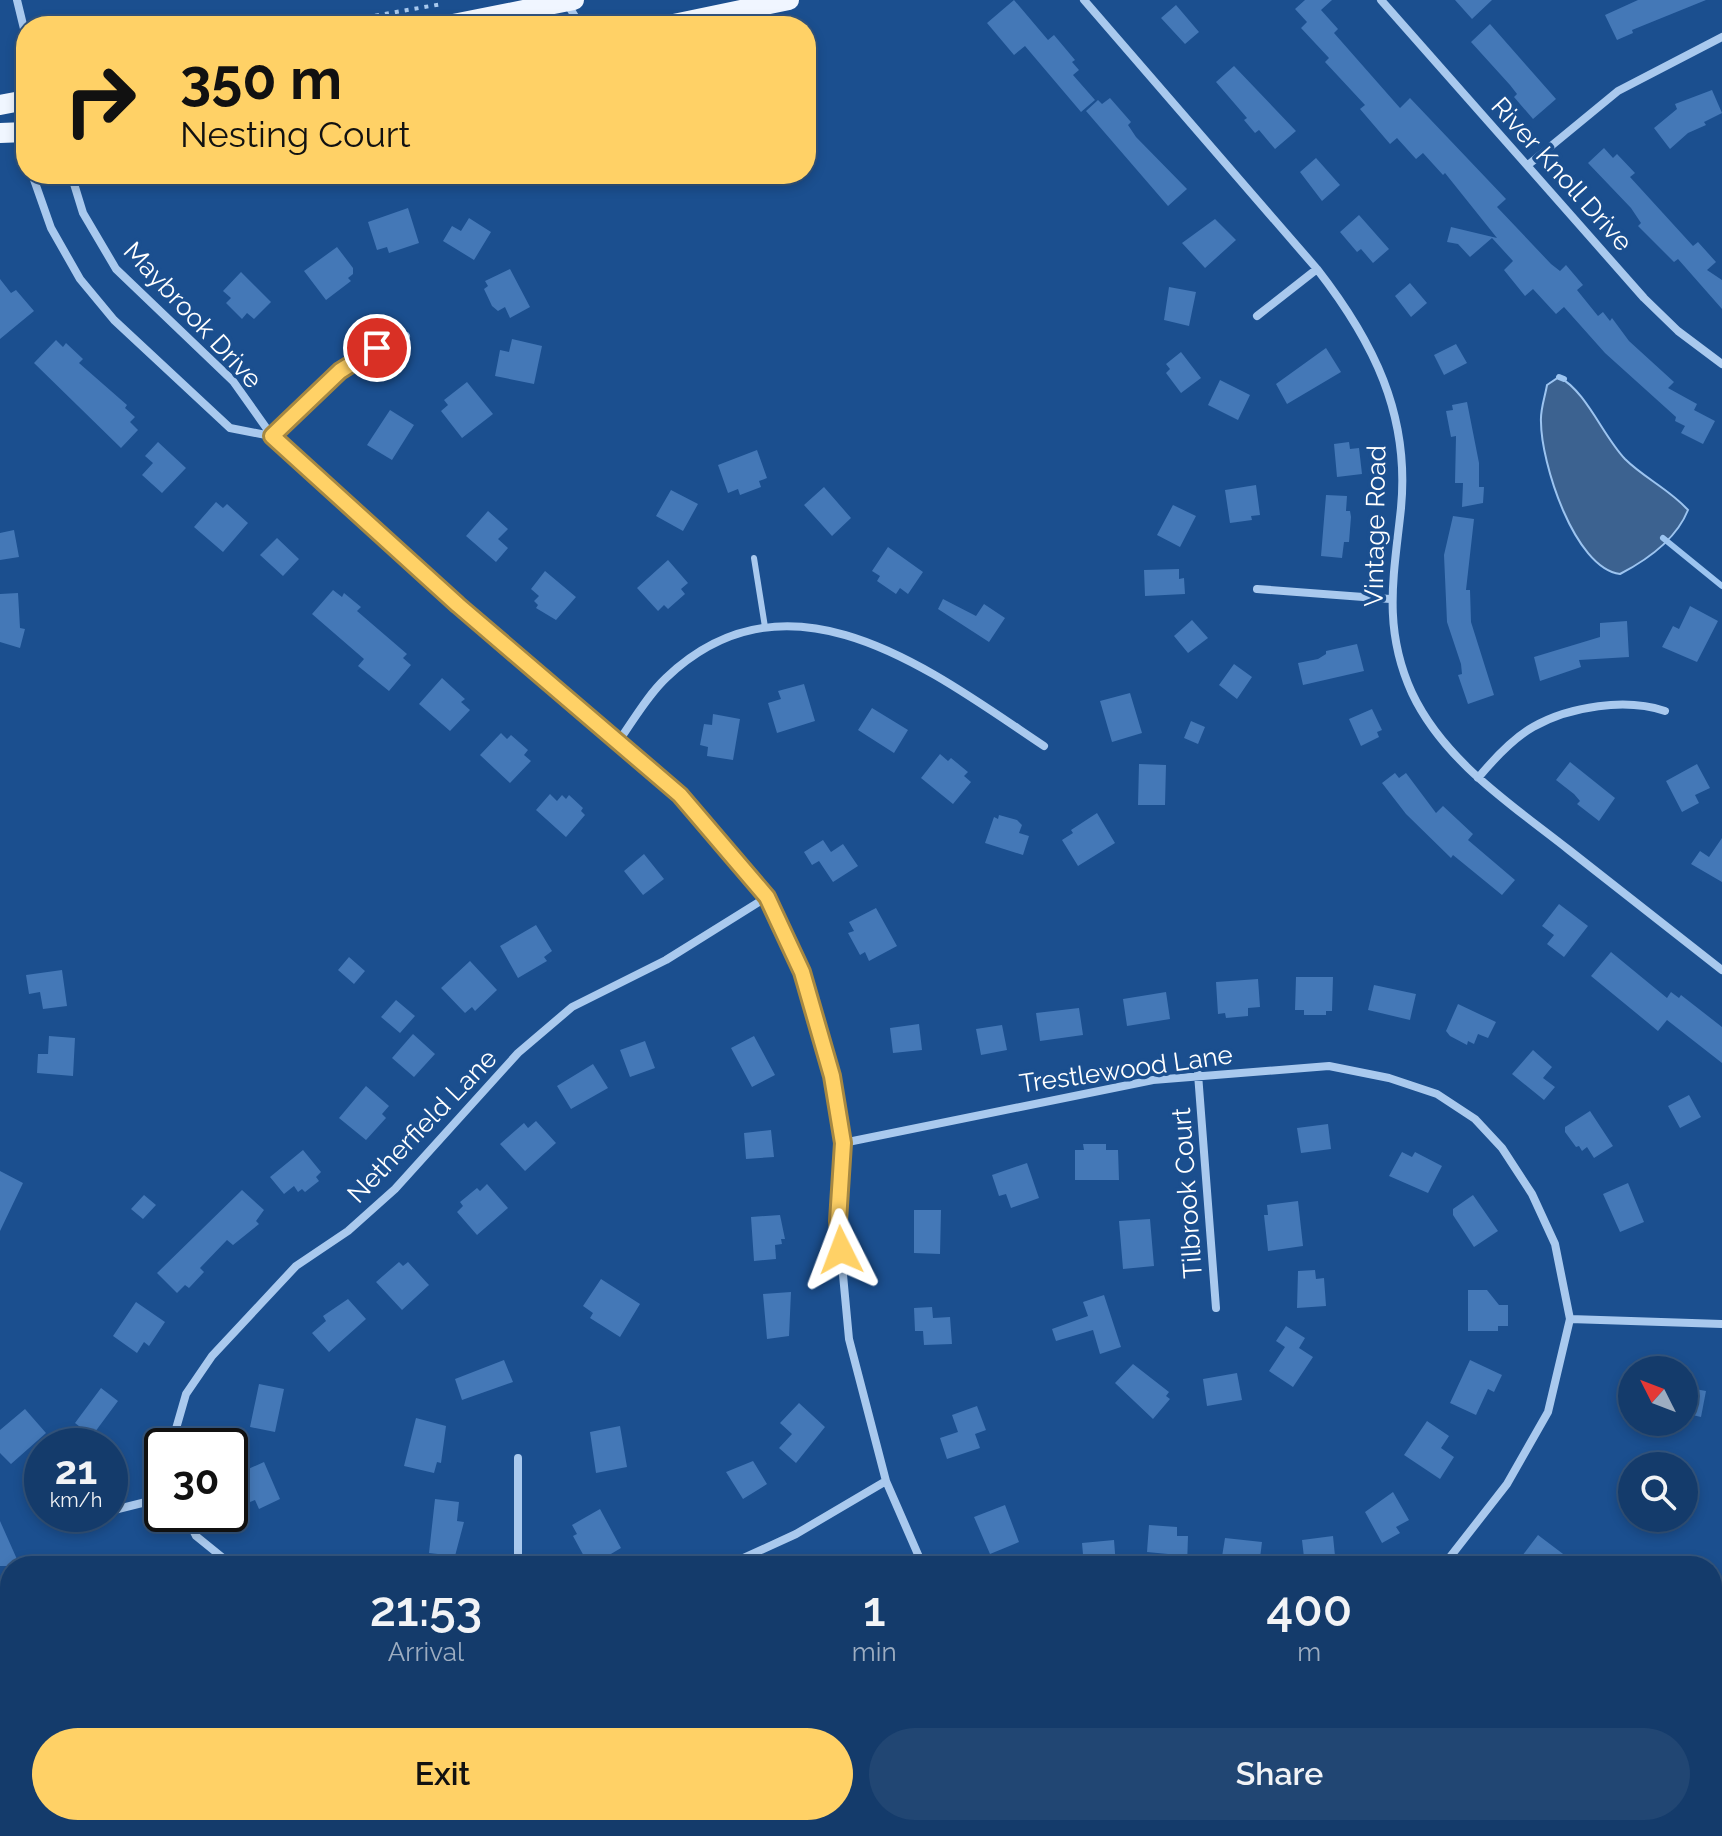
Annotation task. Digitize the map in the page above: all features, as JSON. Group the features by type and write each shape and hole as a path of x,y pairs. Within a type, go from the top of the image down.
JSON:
{"main road":[{"path":"491,16 567,0"},
{"path":"712,16 789,0"}],"street":[{"name":"Vintage Road","path":"1084,0 1317,269 1352,314 1379,363 1395,416 1401,506 1390,599 1400,657 1412,692 1428,721 1478,778 1722,970"},
{"name":"River Knoll Drive","path":"1381,0 1663,318 1722,364"},
{"path":"1528,165 1618,91 1722,37"},
{"name":"Maybrook Drive","path":"36,184 51,228 80,279 114,320 230,428 272,436"},
{"name":"Maybrook Drive","path":"74,184 83,213 116,269 233,381 272,436 458,605 680,795 767,897 802,972 832,1076 843,1143 838,1221 849,1339 886,1481 919,1556"},
{"path":"1257,316 1317,269"},
{"path":"272,436 340,371 377,348 406,336"},
{"path":"1257,589 1390,599"},
{"path":"618,742 664,679 701,650 765,627 837,631 897,651 1044,746"},
{"path":"1478,778 1533,727 1578,710 1642,703 1665,711"},
{"name":"Netherfield Lane","path":"176,1428 186,1394 212,1356 296,1266 348,1231 395,1189 518,1053 572,1007 666,960 767,897"},
{"name":"Trestlewood Lane","path":"843,1143 1032,1102 1198,1074 1329,1066 1389,1078 1437,1094 1475,1119 1502,1148 1532,1194 1555,1244 1570,1319 1548,1412 1507,1484 1451,1556"},
{"name":"Tilbrook Court","path":"1198,1074 1216,1308"},
{"path":"1570,1319 1722,1324"},
{"path":"518,1458 518,1556"},
{"path":"748,1556 796,1534 886,1481"},
{"path":"194,1532 221,1556"}],"lane":[{"path":"754,558 765,627"}],"path":[{"path":"374,16 449,3"}],"water":[{"path":"1559,377 1578,392 1625,459 1688,510 1676,531 1660,548 1620,574 1603,567 1588,553 1563,511 1554,486 1547,462 1541,417 1547,385"}],"building":[{"path":"1014,0 1048,40 1054,35 1075,60 1072,62 1079,70 1073,75 1095,100 1081,112 1025,46 1014,55 987,23"},
{"path":"1305,0 1332,0 1321,10 1338,29 1334,33 1400,108 1410,98 1506,199 1497,207 1551,264 1560,271 1566,265 1583,285 1577,290 1598,316 1603,312 1610,321 1612,318 1629,341 1674,382 1668,388 1697,404 1694,410 1715,421 1703,444 1681,433 1685,426 1675,421 1676,417 1605,353 1564,307 1556,314 1533,289 1525,296 1504,270 1513,261 1492,238 1470,257 1458,244 1447,242 1451,227 1497,238 1445,173 1443,175 1423,153 1416,159 1397,138 1390,144 1360,109 1365,105 1325,62 1329,58 1301,28 1307,22 1295,9"},
{"path":"1455,0 1492,0 1472,19"},
{"path":"1638,0 1706,0 1632,30 1633,33 1617,40 1605,15"},
{"path":"1176,5 1199,32 1185,44 1161,18"},
{"path":"1490,24 1556,99 1533,119 1514,97 1517,94 1510,85 1471,42"},
{"path":"1234,66 1296,131 1275,149 1259,130 1255,133 1244,120 1247,118 1216,82"},
{"path":"1712,90 1722,113 1688,133 1670,149 1654,128 1677,109 1675,104"},
{"path":"1110,98 1131,122 1128,125 1136,137 1187,189 1168,206 1086,111 1098,100 1102,104"},
{"path":"1604,148 1613,158 1617,154 1635,173 1630,177 1693,246 1698,242 1716,262 1707,270 1722,280 1722,309 1678,259 1674,262 1638,226 1641,223 1631,208 1588,163"},
{"path":"1316,158 1340,185 1322,201 1300,172"},
{"path":"408,208 419,243 389,253 387,247 377,250 368,222"},
{"path":"1359,215 1389,249 1373,263 1361,249 1357,252 1340,232"},
{"path":"469,218 491,232 474,260 443,241 452,226 461,231"},
{"path":"1215,219 1236,240 1205,268 1182,243"},
{"path":"337,247 353,268 353,274 348,278 351,281 326,300 304,271"},
{"path":"510,269 530,307 510,318 505,307 498,311 492,306 484,289 488,286 485,281"},
{"path":"241,272 271,302 254,319 247,313 242,319 226,303 231,298 223,291"},
{"path":"0,279 11,293 16,290 34,311 0,339"},
{"path":"1410,283 1427,303 1411,317 1395,296"},
{"path":"1169,287 1196,292 1189,326 1164,320"},
{"path":"512,339 542,346 534,384 495,376 500,350 509,352"},
{"path":"56,340 63,347 66,343 83,359 79,363 127,405 125,408 135,417 130,422 138,430 121,448 34,363"},
{"path":"1456,344 1467,363 1444,375 1434,355"},
{"path":"1326,348 1341,372 1287,404 1276,384"},
{"path":"1181,352 1201,378 1181,393 1166,373 1170,369 1166,364"},
{"path":"1220,380 1250,395 1238,420 1208,405"},
{"path":"467,382 493,414 462,438 441,411 448,405 444,400"},
{"path":"1467,402 1479,463 1479,487 1484,487 1483,503 1462,507 1463,483 1455,483 1456,436 1451,437 1446,411 1453,410 1452,405"},
{"path":"390,410 414,425 392,460 367,445"},
{"path":"158,442 186,468 162,493 142,475 153,463 145,456"},
{"path":"1349,442 1350,449 1359,448 1362,474 1337,477 1334,444"},
{"path":"757,450 767,478 759,481 761,487 740,495 738,489 728,493 718,465"},
{"path":"1256,485 1260,515 1251,516 1252,520 1230,523 1225,490"},
{"path":"824,487 851,518 832,536 804,505"},
{"path":"671,490 698,504 683,531 656,516"},
{"path":"1326,495 1347,496 1346,511 1350,511 1351,517 1349,542 1344,542 1342,558 1321,556"},
{"path":"216,502 223,508 227,504 248,523 223,552 194,527"},
{"path":"1173,505 1196,516 1180,547 1157,535"},
{"path":"488,511 508,529 498,539 508,548 496,562 466,536"},
{"path":"1453,516 1474,519 1466,590 1470,590 1471,622 1494,695 1468,704 1458,675 1462,674 1461,664 1447,622 1444,555"},
{"path":"14,530 19,557 0,560 0,533"},
{"path":"277,538 299,559 283,576 260,555"},
{"path":"888,547 923,572 908,594 900,588 896,594 877,581 880,576 872,571"},
{"path":"668,560 688,583 681,589 685,594 668,609 664,605 658,611 637,588"},
{"path":"1179,569 1179,579 1184,578 1185,594 1145,596 1144,570"},
{"path":"545,571 576,597 556,620 536,608 538,605 534,601 539,596 531,589"},
{"path":"333,590 342,597 344,593 361,607 357,611 407,654 403,658 411,665 389,691 358,666 364,659 312,614"},
{"path":"18,593 20,628 25,629 20,648 0,642 0,594"},
{"path":"943,599 976,616 984,604 1005,618 989,642 938,609"},
{"path":"1690,606 1718,621 1697,662 1662,647 1673,626 1679,629"},
{"path":"1192,620 1208,638 1188,653 1174,636"},
{"path":"1627,621 1629,657 1579,660 1581,667 1540,681 1534,657 1600,637 1600,623"},
{"path":"1357,644 1364,671 1303,685 1298,663 1318,659 1326,651"},
{"path":"1234,664 1252,677 1237,699 1219,685"},
{"path":"442,678 465,699 461,702 470,710 450,731 419,704"},
{"path":"804,684 815,721 777,733 768,703 781,699 778,691"},
{"path":"1130,693 1142,733 1112,742 1100,701"},
{"path":"872,708 908,730 894,753 858,730"},
{"path":"1372,709 1382,730 1377,732 1379,737 1361,746 1349,719"},
{"path":"713,714 740,719 733,760 707,756 708,747 700,745 704,724 712,725"},
{"path":"1191,721 1205,727 1198,744 1184,738"},
{"path":"501,733 507,739 511,735 528,750 524,755 531,761 510,783 480,755"},
{"path":"940,754 948,761 951,758 968,772 964,776 971,782 953,804 921,778"},
{"path":"1570,762 1615,798 1599,821 1577,804 1580,801 1574,794 1556,780"},
{"path":"1139,764 1166,765 1165,805 1138,805"},
{"path":"1697,764 1710,788 1695,795 1699,803 1682,812 1666,781"},
{"path":"1395,773 1399,778 1406,773 1436,813 1443,806 1473,834 1468,840 1515,880 1502,895 1453,855 1451,858 1406,814 1382,783"},
{"path":"550,794 557,801 562,795 566,799 569,795 583,808 581,811 585,815 566,837 536,810"},
{"path":"1097,813 1115,843 1078,866 1062,840 1073,833 1071,830"},
{"path":"999,815 1017,820 1022,825 1019,833 1029,836 1023,855 985,843 994,817 998,819"},
{"path":"1722,838 1722,882 1691,864 1700,851 1709,857"},
{"path":"823,840 831,852 843,844 858,866 833,882 819,861 812,865 804,852"},
{"path":"644,854 664,879 643,895 624,871"},
{"path":"1559,904 1588,926 1564,957 1547,944 1554,935 1542,926"},
{"path":"876,908 897,946 869,961 865,952 860,955 848,933 854,931 849,922"},
{"path":"536,925 552,951 544,957 547,961 518,978 500,946"},
{"path":"1611,952 1667,998 1671,992 1679,998 1681,995 1722,1027 1722,1063 1667,1020 1658,1031 1591,976"},
{"path":"349,957 365,971 354,984 338,970"},
{"path":"470,961 497,990 475,1011 472,1007 465,1013 441,988"},
{"path":"62,970 67,1006 43,1009 40,992 29,994 26,975"},
{"path":"1296,977 1333,977 1332,1011 1326,1011 1326,1015 1304,1015 1304,1010 1295,1010"},
{"path":"1258,979 1260,1007 1248,1008 1248,1016 1226,1018 1225,1013 1218,1014 1216,982"},
{"path":"1374,985 1416,994 1410,1020 1368,1010"},
{"path":"1166,992 1170,1019 1127,1026 1123,999"},
{"path":"396,1000 415,1016 400,1033 381,1017"},
{"path":"1458,1004 1496,1022 1488,1038 1478,1034 1474,1044 1468,1041 1467,1045 1450,1036 1446,1031"},
{"path":"1079,1008 1083,1035 1040,1041 1036,1013"},
{"path":"919,1024 922,1050 893,1053 890,1028"},
{"path":"1002,1025 1007,1050 981,1055 976,1029"},
{"path":"413,1034 435,1054 414,1077 392,1058"},
{"path":"49,1036 75,1038 73,1076 37,1073 38,1054 48,1054"},
{"path":"754,1036 775,1075 752,1087 731,1048"},
{"path":"645,1041 655,1068 630,1077 620,1050"},
{"path":"1533,1050 1552,1067 1543,1078 1555,1087 1544,1100 1512,1074"},
{"path":"593,1064 608,1088 571,1109 557,1086"},
{"path":"366,1086 389,1106 382,1114 386,1118 366,1140 339,1118"},
{"path":"1689,1095 1701,1117 1680,1128 1668,1106"},
{"path":"1590,1111 1613,1146 1594,1158 1587,1147 1582,1151 1579,1146 1576,1147 1565,1132 1565,1127"},
{"path":"536,1121 556,1143 525,1171 500,1144 524,1123 528,1128"},
{"path":"1328,1124 1331,1149 1301,1153 1297,1128"},
{"path":"771,1130 774,1157 746,1159 744,1133"},
{"path":"1083,1144 1106,1144 1106,1150 1118,1150 1119,1180 1075,1180 1075,1150 1084,1150"},
{"path":"303,1150 321,1172 316,1177 319,1181 305,1192 302,1189 298,1192 294,1186 284,1194 270,1177"},
{"path":"1402,1152 1412,1157 1415,1152 1442,1166 1428,1193 1389,1176"},
{"path":"1027,1163 1039,1198 1011,1208 1006,1194 999,1196 992,1175"},
{"path":"0,1171 23,1183 0,1231"},
{"path":"1628,1183 1644,1222 1620,1232 1603,1194"},
{"path":"487,1184 508,1208 477,1235 457,1212 463,1206 460,1202"},
{"path":"242,1190 264,1210 256,1221 259,1224 233,1245 227,1240 200,1268 204,1272 189,1288 185,1285 177,1293 157,1273"},
{"path":"144,1195 156,1205 143,1219 131,1209"},
{"path":"1473,1195 1498,1231 1474,1247 1453,1215 1453,1209"},
{"path":"1298,1201 1303,1246 1268,1251 1264,1215 1268,1215 1267,1205"},
{"path":"914,1210 941,1210 940,1254 914,1253"},
{"path":"780,1215 785,1239 781,1239 782,1244 775,1245 776,1259 754,1261 751,1217"},
{"path":"1150,1219 1154,1266 1123,1269 1119,1221"},
{"path":"399,1262 403,1266 408,1262 429,1285 402,1310 376,1282"},
{"path":"1315,1270 1316,1279 1324,1278 1326,1306 1297,1308 1298,1271"},
{"path":"601,1279 640,1304 620,1337 590,1318 593,1313 583,1306"},
{"path":"1468,1290 1487,1290 1499,1305 1508,1305 1508,1326 1498,1326 1498,1331 1468,1331"},
{"path":"791,1292 789,1336 767,1339 763,1294"},
{"path":"1104,1295 1121,1347 1100,1354 1093,1330 1056,1341 1052,1329 1088,1316 1083,1302"},
{"path":"348,1299 366,1319 329,1352 312,1333 326,1321 323,1316"},
{"path":"136,1302 165,1322 149,1346 144,1342 137,1353 113,1336"},
{"path":"932,1307 933,1318 950,1317 952,1344 924,1345 923,1331 915,1331 914,1308"},
{"path":"1286,1326 1305,1338 1299,1348 1313,1357 1293,1387 1269,1371 1285,1347 1276,1341"},
{"path":"504,1360 513,1382 462,1400 455,1379"},
{"path":"1470,1360 1502,1375 1494,1392 1488,1389 1476,1415 1450,1403"},
{"path":"1133,1364 1169,1392 1166,1396 1170,1399 1153,1419 1115,1383"},
{"path":"1237,1373 1242,1400 1207,1406 1203,1379"},
{"path":"259,1384 284,1389 275,1432 250,1427"},
{"path":"101,1388 118,1401 98,1428 82,1428 75,1423"},
{"path":"1698,1390 1706,1391 1701,1417 1698,1416"},
{"path":"799,1403 825,1427 796,1463 779,1448 792,1434 780,1423"},
{"path":"977,1406 986,1430 975,1434 980,1448 947,1459 940,1438 958,1432 952,1415"},
{"path":"25,1409 42,1428 24,1428 24,1452 11,1464 0,1453 0,1430"},
{"path":"416,1418 446,1426 441,1463 437,1462 434,1473 404,1466"},
{"path":"1427,1421 1449,1436 1441,1448 1454,1457 1440,1479 1404,1455"},
{"path":"620,1426 627,1467 596,1473 590,1432"},
{"path":"753,1461 767,1484 743,1499 726,1472"},
{"path":"264,1462 280,1499 259,1509 255,1500 248,1503 248,1469"},
{"path":"1393,1492 1409,1520 1396,1527 1400,1533 1382,1543 1365,1512"},
{"path":"435,1499 459,1502 457,1521 464,1522 455,1556 429,1553"},
{"path":"1005,1505 1019,1542 990,1554 974,1517"},
{"path":"600,1509 621,1548 608,1556 584,1556 573,1536 577,1534 572,1525"},
{"path":"0,1521 16,1556 0,1556"},
{"path":"1149,1525 1177,1527 1177,1536 1188,1536 1187,1556 1147,1552"},
{"path":"1538,1535 1566,1556 1522,1556"},
{"path":"1333,1536 1335,1556 1304,1556 1302,1540"},
{"path":"1225,1538 1262,1542 1260,1556 1222,1556"},
{"path":"1114,1540 1115,1556 1083,1556 1082,1543"}],"waterway":[{"path":"1559,377 1564,379"},
{"path":"1663,538 1722,586"}],"route":[{"path":"377,348 340,371 272,436 458,605 680,795 767,897 802,972 832,1076 843,1143 838,1221 841,1250"}]}
